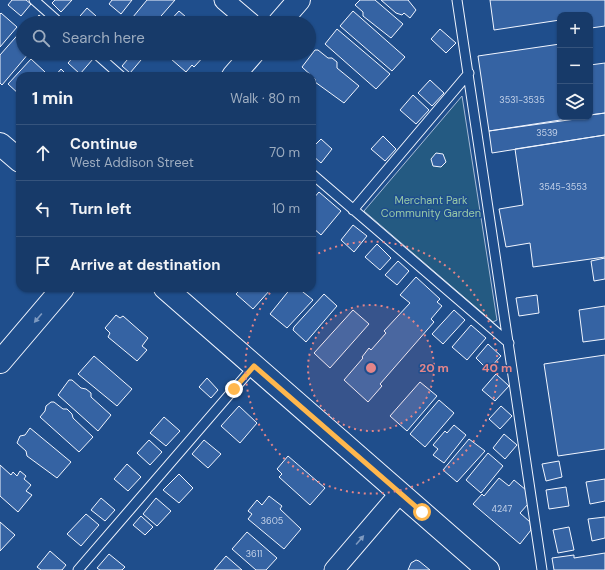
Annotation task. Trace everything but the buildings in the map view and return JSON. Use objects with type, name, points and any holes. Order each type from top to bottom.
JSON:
[{"type":"street","points":[[224,0],[243,16]]},
{"type":"street","points":[[285,16],[299,0]]},
{"type":"street","points":[[236,72],[247,60]]},
{"type":"street","points":[[0,144],[16,158]]},
{"type":"street","points":[[0,362],[60,292]]},
{"type":"street","points":[[170,292],[488,570]]},
{"type":"street","points":[[334,570],[400,493]]},
{"type":"lane","points":[[34,0],[52,16]]},
{"type":"lane","points":[[457,0],[542,570]]},
{"type":"lane","points":[[103,60],[116,72]]},
{"type":"lane","points":[[353,210],[469,74]]},
{"type":"lane","points":[[316,178],[509,343]]},
{"type":"lane","points":[[78,570],[254,366]]},
{"type":"green space","name":"Merchant Park Community Garden","points":[[462,96],[497,320],[493,322],[364,211]]},
{"type":"route","points":[[234,389],[254,366],[422,512]]}]
